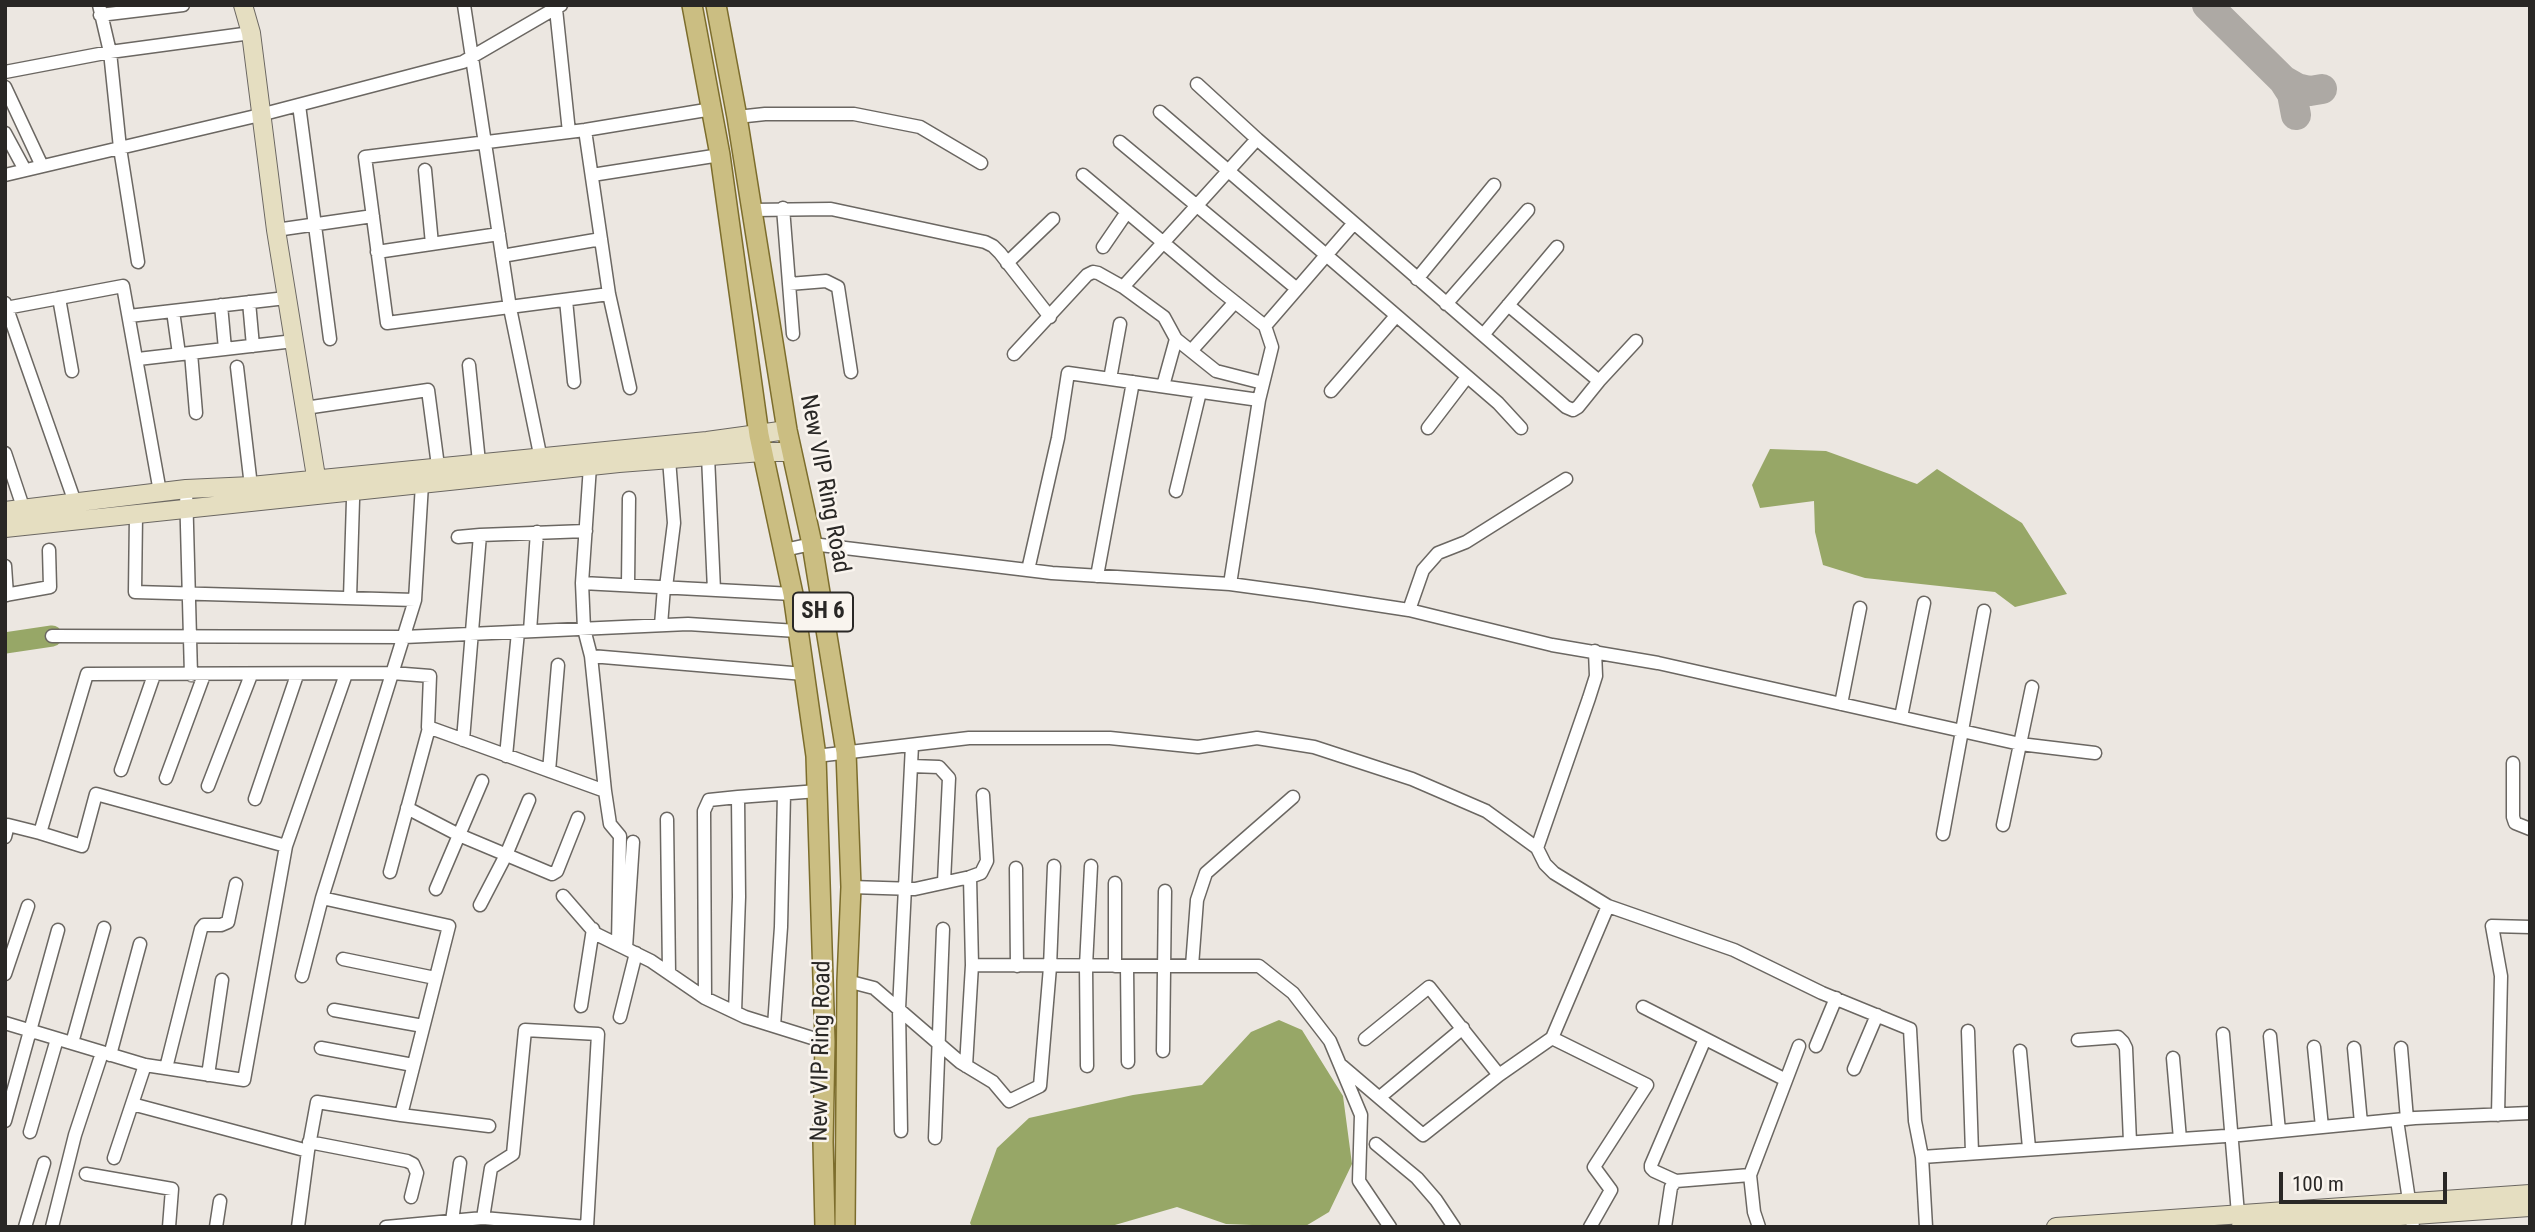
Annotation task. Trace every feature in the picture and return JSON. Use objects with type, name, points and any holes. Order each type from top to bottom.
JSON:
[{"type":"main road","name":"New VIP Ring Road","points":[[692,5],[720,155],[760,443],[793,594],[816,756],[825,1042],[825,1227]]},
{"type":"main road","name":"New VIP Ring Road","points":[[716,5],[788,430],[812,544],[846,752],[851,887],[846,981],[845,1226]]},
{"type":"street","points":[[138,262],[120,148],[110,52],[99,10],[183,5]]},
{"type":"street","points":[[243,5],[251,33],[286,298],[318,487]]},
{"type":"street","points":[[464,5],[510,308],[542,463]]},
{"type":"street","points":[[5,175],[260,115],[463,62],[558,7],[569,132]]},
{"type":"street","points":[[5,72],[110,52],[251,33]]},
{"type":"street","points":[[1197,84],[1566,407],[1573,410],[1578,407],[1636,341]]},
{"type":"street","points":[[5,87],[42,166]]},
{"type":"street","points":[[299,105],[330,339]]},
{"type":"street","points":[[609,294],[387,323],[365,157],[585,130],[712,109]]},
{"type":"street","points":[[1160,112],[1498,403],[1521,428]]},
{"type":"street","points":[[737,117],[765,114],[854,114],[920,127],[981,163]]},
{"type":"street","points":[[585,130],[609,294],[630,388]]},
{"type":"street","points":[[5,133],[25,170]]},
{"type":"street","points":[[1123,287],[1257,139]]},
{"type":"street","points":[[1120,142],[1297,289]]},
{"type":"street","points":[[592,176],[720,155]]},
{"type":"street","points":[[425,170],[432,244]]},
{"type":"street","points":[[1083,175],[1265,326],[1272,347],[1259,400],[1230,584]]},
{"type":"street","points":[[1417,279],[1494,186]]},
{"type":"street","points":[[783,208],[793,334]]},
{"type":"street","points":[[751,209],[845,211],[985,242],[993,246],[1050,317]]},
{"type":"street","points":[[1446,304],[1528,210]]},
{"type":"street","points":[[1103,247],[1127,212]]},
{"type":"street","points":[[276,230],[373,216]]},
{"type":"street","points":[[1007,263],[1053,219]]},
{"type":"street","points":[[1265,326],[1354,223]]},
{"type":"street","points":[[377,252],[499,234]]},
{"type":"street","points":[[502,256],[601,239]]},
{"type":"street","points":[[1483,335],[1557,247]]},
{"type":"street","points":[[1014,354],[1087,275],[1093,272],[1123,287],[1164,317],[1176,339],[1216,371],[1263,383]]},
{"type":"street","points":[[789,284],[826,281],[838,287],[851,372]]},
{"type":"street","points":[[77,512],[6,306],[123,286],[160,492]]},
{"type":"street","points":[[59,298],[72,371]]},
{"type":"street","points":[[129,316],[286,298]]},
{"type":"street","points":[[566,300],[574,382]]},
{"type":"street","points":[[249,302],[253,346]]},
{"type":"street","points":[[1191,351],[1235,302]]},
{"type":"street","points":[[221,305],[225,349]]},
{"type":"street","points":[[1508,305],[1599,381]]},
{"type":"street","points":[[173,311],[197,412]]},
{"type":"street","points":[[1331,391],[1396,316]]},
{"type":"street","points":[[1110,379],[1120,324]]},
{"type":"street","points":[[1163,386],[1176,339]]},
{"type":"street","points":[[138,359],[293,341]]},
{"type":"street","points":[[469,365],[479,462]]},
{"type":"street","points":[[237,368],[251,486]]},
{"type":"street","points":[[1028,570],[1058,438],[1068,373],[1259,400]]},
{"type":"street","points":[[1428,428],[1467,377]]},
{"type":"street","points":[[1097,576],[1133,382]]},
{"type":"street","points":[[305,408],[428,390],[438,466]]},
{"type":"street","points":[[1176,491],[1200,392]]},
{"type":"street","points":[[5,511],[136,515],[187,510],[438,466],[479,462],[590,466],[708,456],[760,443],[788,430]]},
{"type":"street","points":[[5,528],[160,492],[186,489],[422,484],[542,463],[760,443],[792,452]]},
{"type":"street","points":[[5,453],[24,510]]},
{"type":"street","points":[[708,456],[714,590]]},
{"type":"street","points":[[661,625],[674,523],[669,459]]},
{"type":"street","points":[[590,466],[582,583],[584,629],[591,656],[610,824],[620,836],[626,949]]},
{"type":"street","points":[[1409,610],[1423,570],[1438,552],[1466,542],[1566,479]]},
{"type":"street","points":[[302,976],[321,898],[415,600],[422,484]]},
{"type":"street","points":[[186,489],[191,675]]},
{"type":"street","points":[[628,585],[629,498]]},
{"type":"street","points":[[350,598],[353,500]]},
{"type":"street","points":[[136,515],[135,592],[415,600]]},
{"type":"street","points":[[458,537],[586,531]]},
{"type":"street","points":[[506,756],[537,532]]},
{"type":"street","points":[[463,740],[480,535]]},
{"type":"street","points":[[784,550],[812,544],[1028,570],[1230,584],[1409,610],[1552,645],[1595,651],[2020,744],[2095,753]]},
{"type":"street","points":[[5,566],[6,595],[50,587],[50,550]]},
{"type":"street","points":[[582,583],[793,594]]},
{"type":"street","points":[[1901,717],[1924,603]]},
{"type":"street","points":[[1841,704],[1860,608]]},
{"type":"street","points":[[1943,834],[1984,611]]},
{"type":"street","points":[[52,636],[404,637],[688,624],[797,631]]},
{"type":"street","points":[[1537,848],[1589,698],[1595,676],[1595,651]]},
{"type":"street","points":[[591,656],[804,674]]},
{"type":"street","points":[[549,771],[558,665]]},
{"type":"street","points":[[40,833],[87,674],[392,673],[430,676],[429,727],[390,872]]},
{"type":"street","points":[[121,770],[154,674]]},
{"type":"street","points":[[5,1023],[145,1065],[244,1080],[286,846],[346,674]]},
{"type":"street","points":[[166,778],[204,675]]},
{"type":"street","points":[[208,786],[251,675]]},
{"type":"street","points":[[255,799],[297,675]]},
{"type":"street","points":[[2003,825],[2032,687]]},
{"type":"street","points":[[429,727],[605,791]]},
{"type":"street","points":[[816,756],[969,738],[1110,738],[1198,747],[1257,738],[1314,747],[1412,779],[1486,811],[1537,848],[1545,864],[1554,873],[1608,906],[1734,950],[1836,998],[1910,1028],[1915,1121],[1922,1157],[1926,1227]]},
{"type":"street","points":[[901,1131],[899,1009],[912,745]]},
{"type":"street","points":[[2513,763],[2512,817],[2515,824],[2530,829]]},
{"type":"street","points":[[911,766],[939,767],[949,778],[944,883]]},
{"type":"street","points":[[436,889],[482,781]]},
{"type":"street","points":[[705,998],[704,811],[709,800],[818,791]]},
{"type":"street","points":[[5,837],[8,825],[82,846],[96,794],[286,846]]},
{"type":"street","points":[[774,1026],[781,927],[784,794]]},
{"type":"street","points":[[851,887],[915,889],[981,873],[987,861],[983,795]]},
{"type":"street","points":[[735,1012],[739,897],[738,797]]},
{"type":"street","points":[[1192,966],[1197,900],[1206,873],[1293,797]]},
{"type":"street","points":[[480,905],[506,855],[529,800]]},
{"type":"street","points":[[407,808],[459,835],[552,874],[557,871],[578,818]]},
{"type":"street","points":[[667,819],[668,973]]},
{"type":"street","points":[[620,1017],[634,842]]},
{"type":"street","points":[[846,981],[874,988],[966,1066],[993,1082],[1009,1101],[1040,1086],[1050,967],[1054,866]]},
{"type":"street","points":[[1087,1066],[1086,967],[1091,866]]},
{"type":"street","points":[[1016,868],[1017,965]]},
{"type":"street","points":[[966,1066],[972,965],[970,877]]},
{"type":"street","points":[[1115,883],[1129,1062]]},
{"type":"street","points":[[166,1068],[201,929],[204,925],[221,925],[228,922],[236,884]]},
{"type":"street","points":[[1163,1051],[1165,891]]},
{"type":"street","points":[[563,896],[596,934],[668,973],[705,998],[735,1012],[825,1042]]},
{"type":"street","points":[[321,898],[449,926],[401,1115]]},
{"type":"street","points":[[5,974],[28,906]]},
{"type":"street","points":[[1339,1063],[1423,1135],[1499,1074],[1552,1038],[1608,906]]},
{"type":"street","points":[[2498,1115],[2501,976],[2492,926],[2530,927]]},
{"type":"street","points":[[72,1044],[104,928]]},
{"type":"street","points":[[582,1006],[593,929]]},
{"type":"street","points":[[935,1138],[943,929]]},
{"type":"street","points":[[5,1121],[58,930]]},
{"type":"street","points":[[52,1227],[75,1135],[106,1054],[140,944]]},
{"type":"street","points":[[343,959],[435,978]]},
{"type":"street","points":[[972,965],[1259,966],[1293,993],[1329,1041],[1361,1115],[1359,1181],[1390,1227]]},
{"type":"street","points":[[208,1075],[222,981]]},
{"type":"street","points":[[1366,1038],[1429,987],[1499,1074]]},
{"type":"street","points":[[1816,1046],[1836,998]]},
{"type":"street","points":[[1643,1007],[1786,1080]]},
{"type":"street","points":[[334,1010],[423,1026]]},
{"type":"street","points":[[1854,1069],[1877,1015]]},
{"type":"street","points":[[1380,1097],[1462,1028]]},
{"type":"street","points":[[386,1227],[483,1218],[587,1227],[598,1034],[525,1030],[513,1154],[491,1168],[483,1218]]},
{"type":"street","points":[[1968,1031],[1972,1153]]},
{"type":"street","points":[[2223,1034],[2234,1221]]},
{"type":"street","points":[[2270,1035],[2279,1131]]},
{"type":"street","points":[[2078,1040],[2118,1037],[2123,1042],[2126,1048],[2130,1142]]},
{"type":"street","points":[[1552,1038],[1647,1085],[1594,1167],[1611,1190],[1590,1227]]},
{"type":"street","points":[[30,1132],[57,1039]]},
{"type":"street","points":[[1705,1039],[1651,1168],[1676,1181],[1750,1175]]},
{"type":"street","points":[[1759,1227],[1754,1212],[1750,1175],[1799,1046]]},
{"type":"street","points":[[2314,1047],[2322,1127]]},
{"type":"street","points":[[321,1048],[413,1065]]},
{"type":"street","points":[[2354,1048],[2361,1124]]},
{"type":"street","points":[[2401,1048],[2402,1120],[2411,1215]]},
{"type":"street","points":[[2020,1051],[2029,1148]]},
{"type":"street","points":[[2173,1058],[2180,1139]]},
{"type":"street","points":[[114,1158],[145,1065]]},
{"type":"street","points":[[298,1227],[308,1146],[317,1102],[489,1126]]},
{"type":"street","points":[[132,1104],[308,1146],[407,1161],[413,1164],[417,1173],[411,1197]]},
{"type":"street","points":[[1922,1157],[2231,1136],[2402,1120],[2530,1113]]},
{"type":"street","points":[[1376,1144],[1417,1178],[1437,1199],[1454,1227]]},
{"type":"street","points":[[25,1227],[44,1163]]},
{"type":"street","points":[[452,1221],[460,1163]]},
{"type":"street","points":[[86,1174],[172,1189],[169,1227]]},
{"type":"street","points":[[1665,1227],[1671,1187],[1676,1181]]},
{"type":"street","points":[[2411,1215],[2530,1194]]},
{"type":"street","points":[[216,1227],[220,1201]]},
{"type":"street","points":[[2056,1227],[2411,1215],[2530,1207]]},
{"type":"shaded area","points":[[1770,449],[1826,451],[1917,484],[1937,469],[2022,523],[2067,594],[2015,607],[1995,592],[1865,578],[1823,565],[1815,532],[1814,501],[1760,508],[1752,485]]},
{"type":"shaded area","points":[[1279,1020],[1302,1030],[1343,1096],[1352,1164],[1329,1212],[1304,1227],[1226,1224],[1177,1207],[1108,1227],[972,1227],[970,1223],[997,1148],[1029,1118],[1133,1095],[1202,1085],[1251,1032]]},
{"type":"waterway","points":[[5,643],[52,636]]},
{"type":"taxiway","points":[[2207,5],[2283,80],[2297,88],[2310,91],[2322,89]]},
{"type":"taxiway","points":[[2283,80],[2292,94],[2296,115]]}]
